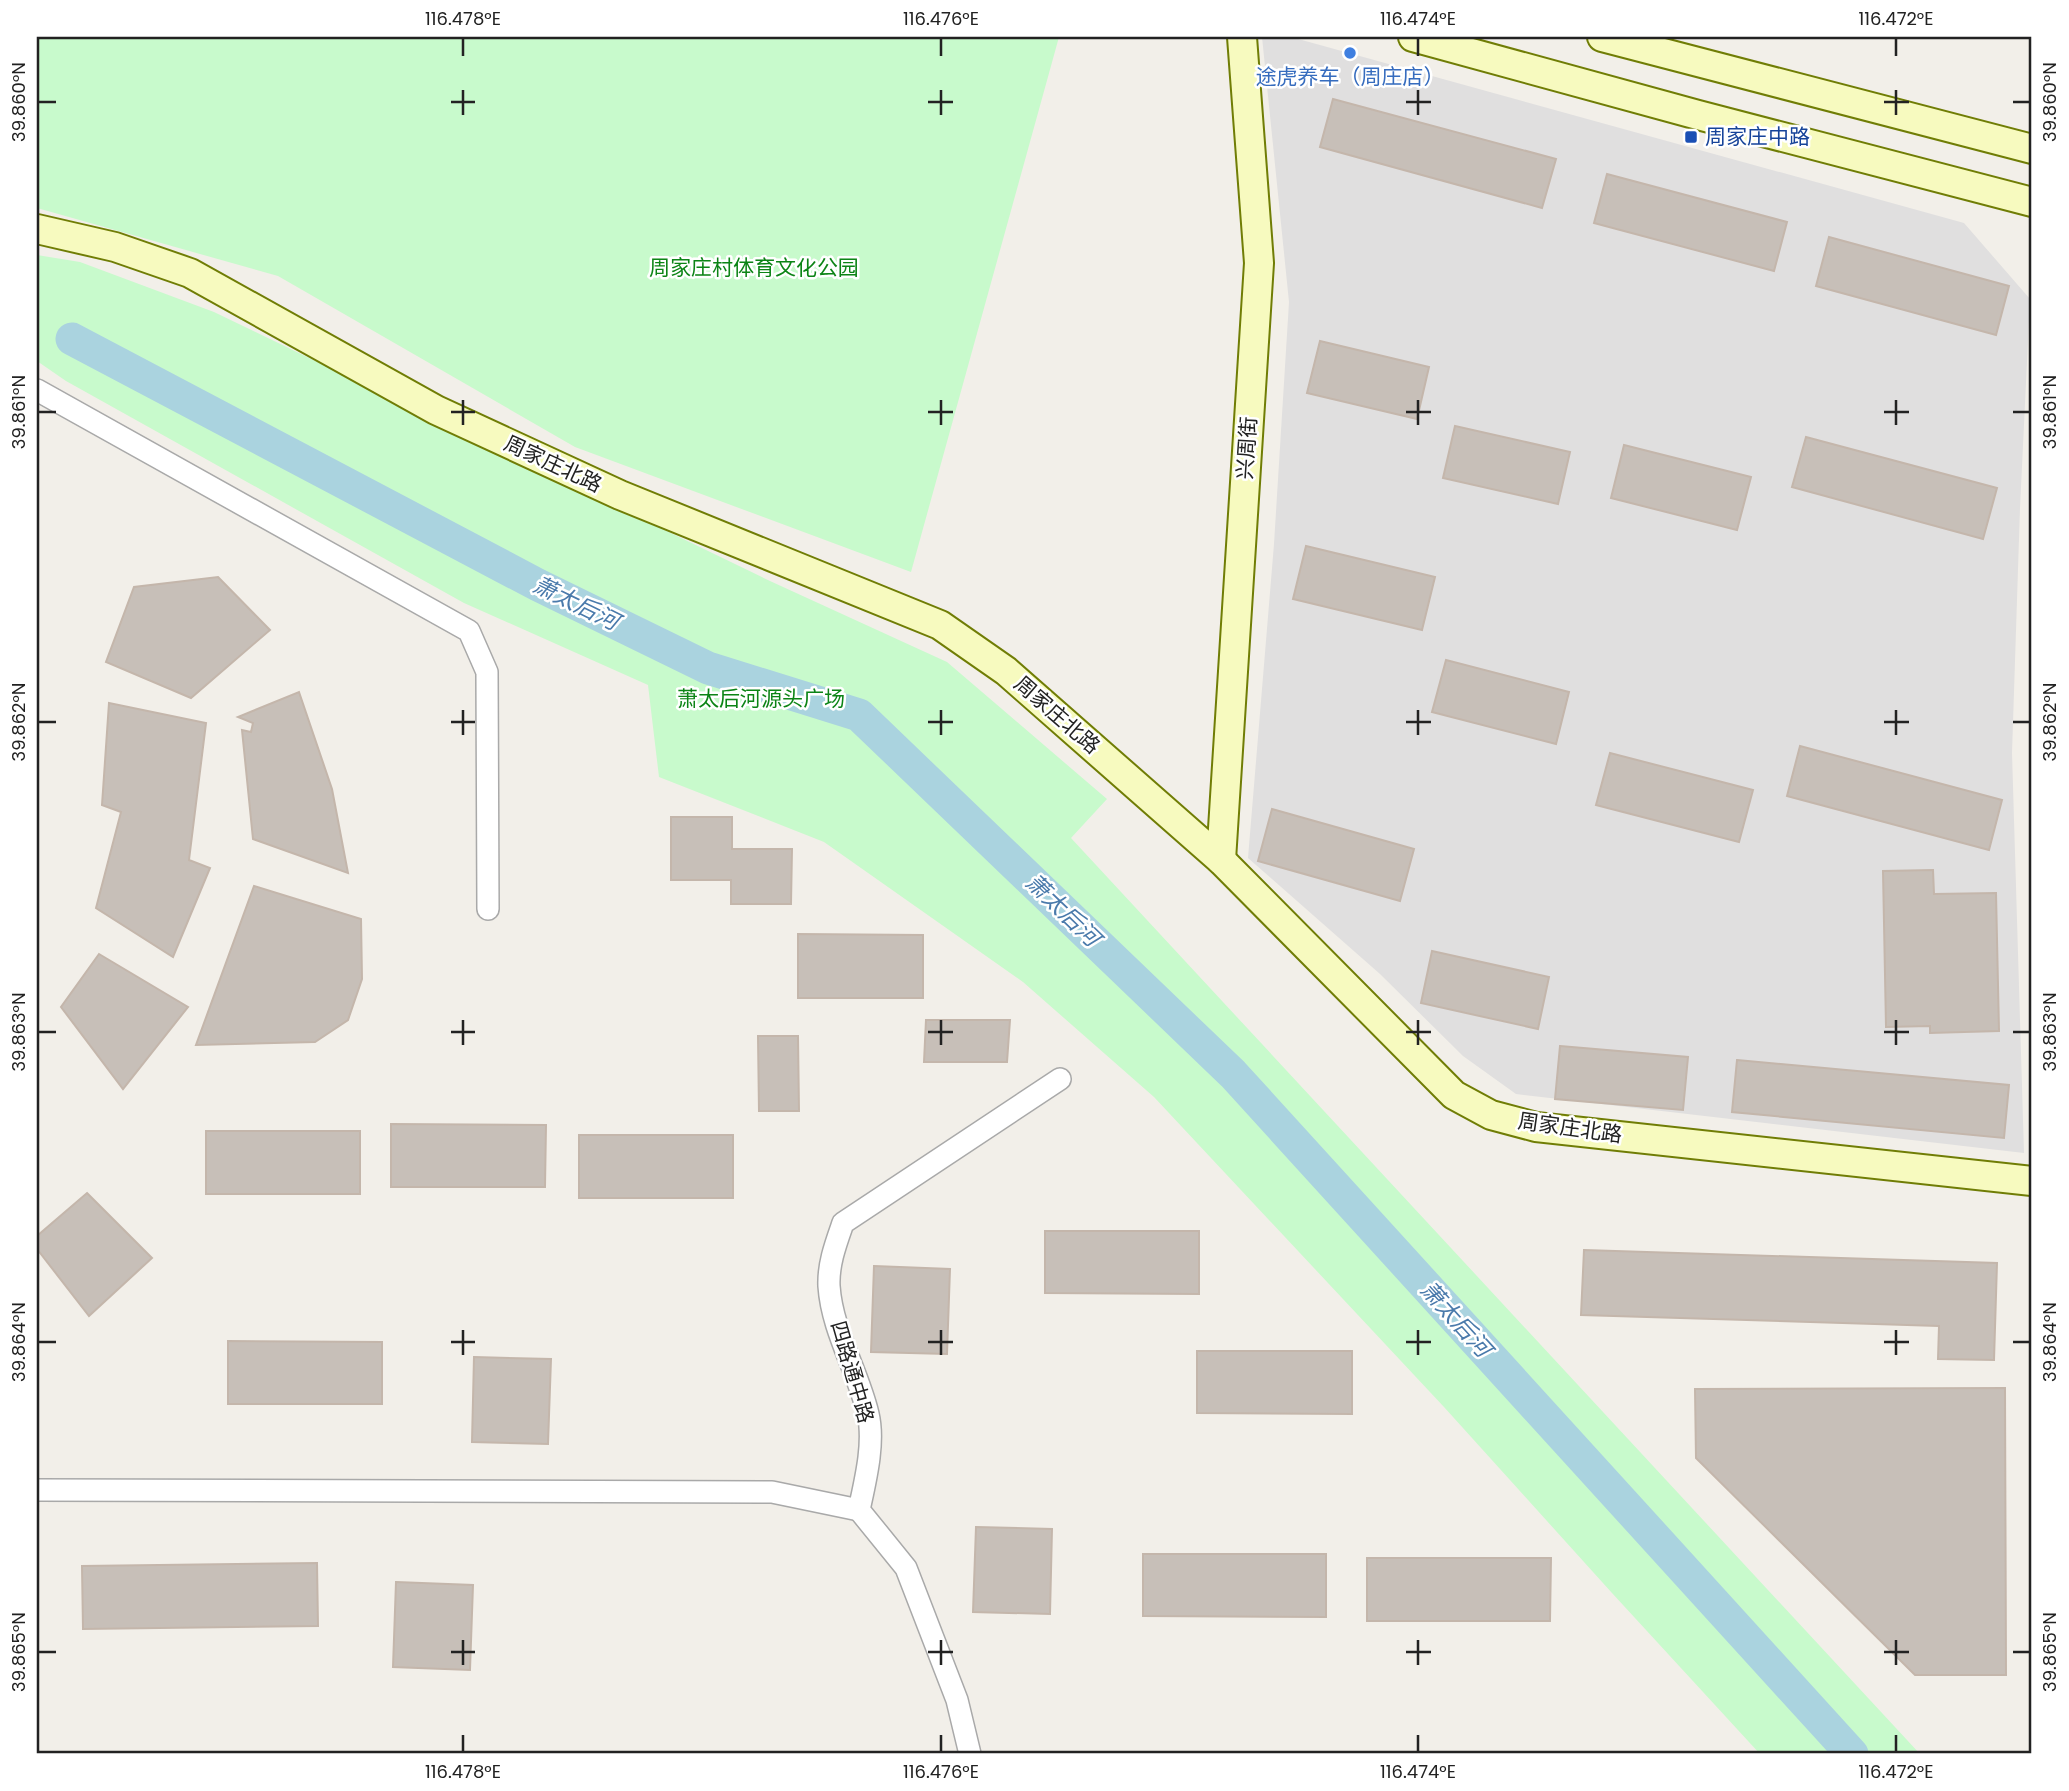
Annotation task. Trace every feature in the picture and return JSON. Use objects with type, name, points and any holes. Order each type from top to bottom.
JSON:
[{"type":"street","name":"兴周街","points":[[1221,860],[1259,262],[1242,37]]},
{"type":"street","points":[[1413,37],[2032,202]]},
{"type":"street","points":[[1602,37],[2032,149]]},
{"type":"street","name":"周家庄北路","points":[[37,229],[115,247],[190,272],[449,416],[620,495],[940,625],[1006,671],[1221,860],[1454,1095],[1491,1115],[1536,1127],[2032,1181]]},
{"type":"street","points":[[37,390],[469,631],[487,672],[488,909]]},
{"type":"street","name":"四路通中路","points":[[859,1510],[869,1459],[869,1417],[851,1361],[838,1333],[829,1285],[832,1256],[843,1223],[1060,1079]]},
{"type":"street","points":[[37,1490],[772,1492],[859,1510],[906,1567],[957,1700],[970,1754]]},
{"type":"shaded area","points":[[1262,37],[1291,37],[1964,223],[2030,299],[2012,753],[2024,1153],[1516,1094],[1463,1056],[1380,974],[1248,858],[1274,544],[1289,302]]},
{"type":"green space","name":"周家庄村体育文化公园","points":[[37,37],[1059,37],[911,572],[575,447],[278,276],[37,208]]},
{"type":"green space","name":"萧太后河源头广场","points":[[37,255],[80,262],[214,312],[770,581],[947,662],[1107,799],[1071,838],[1920,1754],[1760,1754],[1444,1407],[1154,1097],[1023,982],[824,842],[659,777],[648,685],[464,603],[66,381],[37,361]]},
{"type":"building","points":[[1333,99],[1556,159],[1542,208],[1320,147]]},
{"type":"building","points":[[1607,174],[1787,222],[1774,271],[1594,223]]},
{"type":"building","points":[[1829,237],[2009,286],[1996,335],[1816,286]]},
{"type":"building","points":[[1320,341],[1429,367],[1417,419],[1307,393]]},
{"type":"building","points":[[1455,426],[1570,452],[1558,504],[1443,478]]},
{"type":"building","points":[[1806,437],[1997,488],[1983,539],[1792,487]]},
{"type":"building","points":[[1624,445],[1751,477],[1737,530],[1611,498]]},
{"type":"building","points":[[1306,546],[1435,577],[1422,630],[1293,599]]},
{"type":"building","points":[[218,577],[270,630],[191,698],[106,662],[134,587]]},
{"type":"building","points":[[1446,660],[1569,692],[1556,744],[1432,712]]},
{"type":"building","points":[[299,692],[332,789],[348,873],[253,839],[242,730],[251,732],[253,723],[238,717]]},
{"type":"building","points":[[109,703],[206,723],[189,860],[210,868],[173,957],[96,908],[121,812],[102,805]]},
{"type":"building","points":[[1800,746],[2002,800],[1989,850],[1787,796]]},
{"type":"building","points":[[1610,753],[1753,790],[1739,842],[1596,805]]},
{"type":"building","points":[[1272,809],[1414,849],[1400,901],[1258,861]]},
{"type":"building","points":[[671,817],[732,817],[732,849],[792,849],[791,904],[731,904],[731,880],[671,880]]},
{"type":"building","points":[[1933,870],[1934,894],[1996,893],[1999,1031],[1930,1033],[1930,1026],[1886,1027],[1883,871]]},
{"type":"building","points":[[254,886],[361,919],[362,979],[348,1020],[315,1042],[196,1045]]},
{"type":"building","points":[[798,934],[923,935],[923,998],[798,998]]},
{"type":"building","points":[[1432,951],[1549,977],[1538,1029],[1421,1003]]},
{"type":"building","points":[[99,954],[188,1007],[123,1089],[61,1007]]},
{"type":"building","points":[[926,1020],[1010,1020],[1007,1062],[924,1062]]},
{"type":"building","points":[[758,1036],[798,1036],[799,1111],[759,1111]]},
{"type":"building","points":[[1560,1046],[1688,1057],[1683,1110],[1555,1099]]},
{"type":"building","points":[[1737,1060],[2009,1085],[2004,1138],[1732,1112]]},
{"type":"building","points":[[391,1124],[546,1125],[545,1187],[391,1187]]},
{"type":"building","points":[[206,1131],[360,1131],[360,1194],[206,1194]]},
{"type":"building","points":[[579,1135],[733,1135],[733,1198],[579,1198]]},
{"type":"building","points":[[87,1193],[152,1258],[89,1316],[37,1249],[37,1236]]},
{"type":"building","points":[[1045,1231],[1199,1231],[1199,1294],[1045,1293]]},
{"type":"building","points":[[1584,1250],[1997,1263],[1994,1360],[1938,1359],[1939,1326],[1581,1315]]},
{"type":"building","points":[[874,1266],[950,1269],[947,1354],[871,1352]]},
{"type":"building","points":[[228,1341],[382,1342],[382,1404],[228,1404]]},
{"type":"building","points":[[1197,1351],[1352,1351],[1352,1414],[1197,1413]]},
{"type":"building","points":[[474,1357],[551,1359],[548,1444],[472,1442]]},
{"type":"building","points":[[2005,1388],[2006,1675],[1915,1675],[1696,1458],[1695,1389]]},
{"type":"building","points":[[976,1527],[1052,1529],[1050,1614],[973,1612]]},
{"type":"building","points":[[1143,1554],[1326,1554],[1326,1617],[1143,1616]]},
{"type":"building","points":[[1367,1558],[1551,1558],[1550,1621],[1367,1621]]},
{"type":"building","points":[[317,1563],[318,1626],[83,1629],[82,1566]]},
{"type":"building","points":[[396,1582],[473,1585],[470,1670],[393,1667]]},
{"type":"waterway","name":"萧太后河","points":[[72,339],[538,585],[708,668],[859,715],[1233,1074],[1852,1754]]},
{"type":"place","name":"途虎养车（周庄店）","points":[[1350,53]]},
{"type":"place","name":"周家庄中路","points":[[1691,137]]}]
